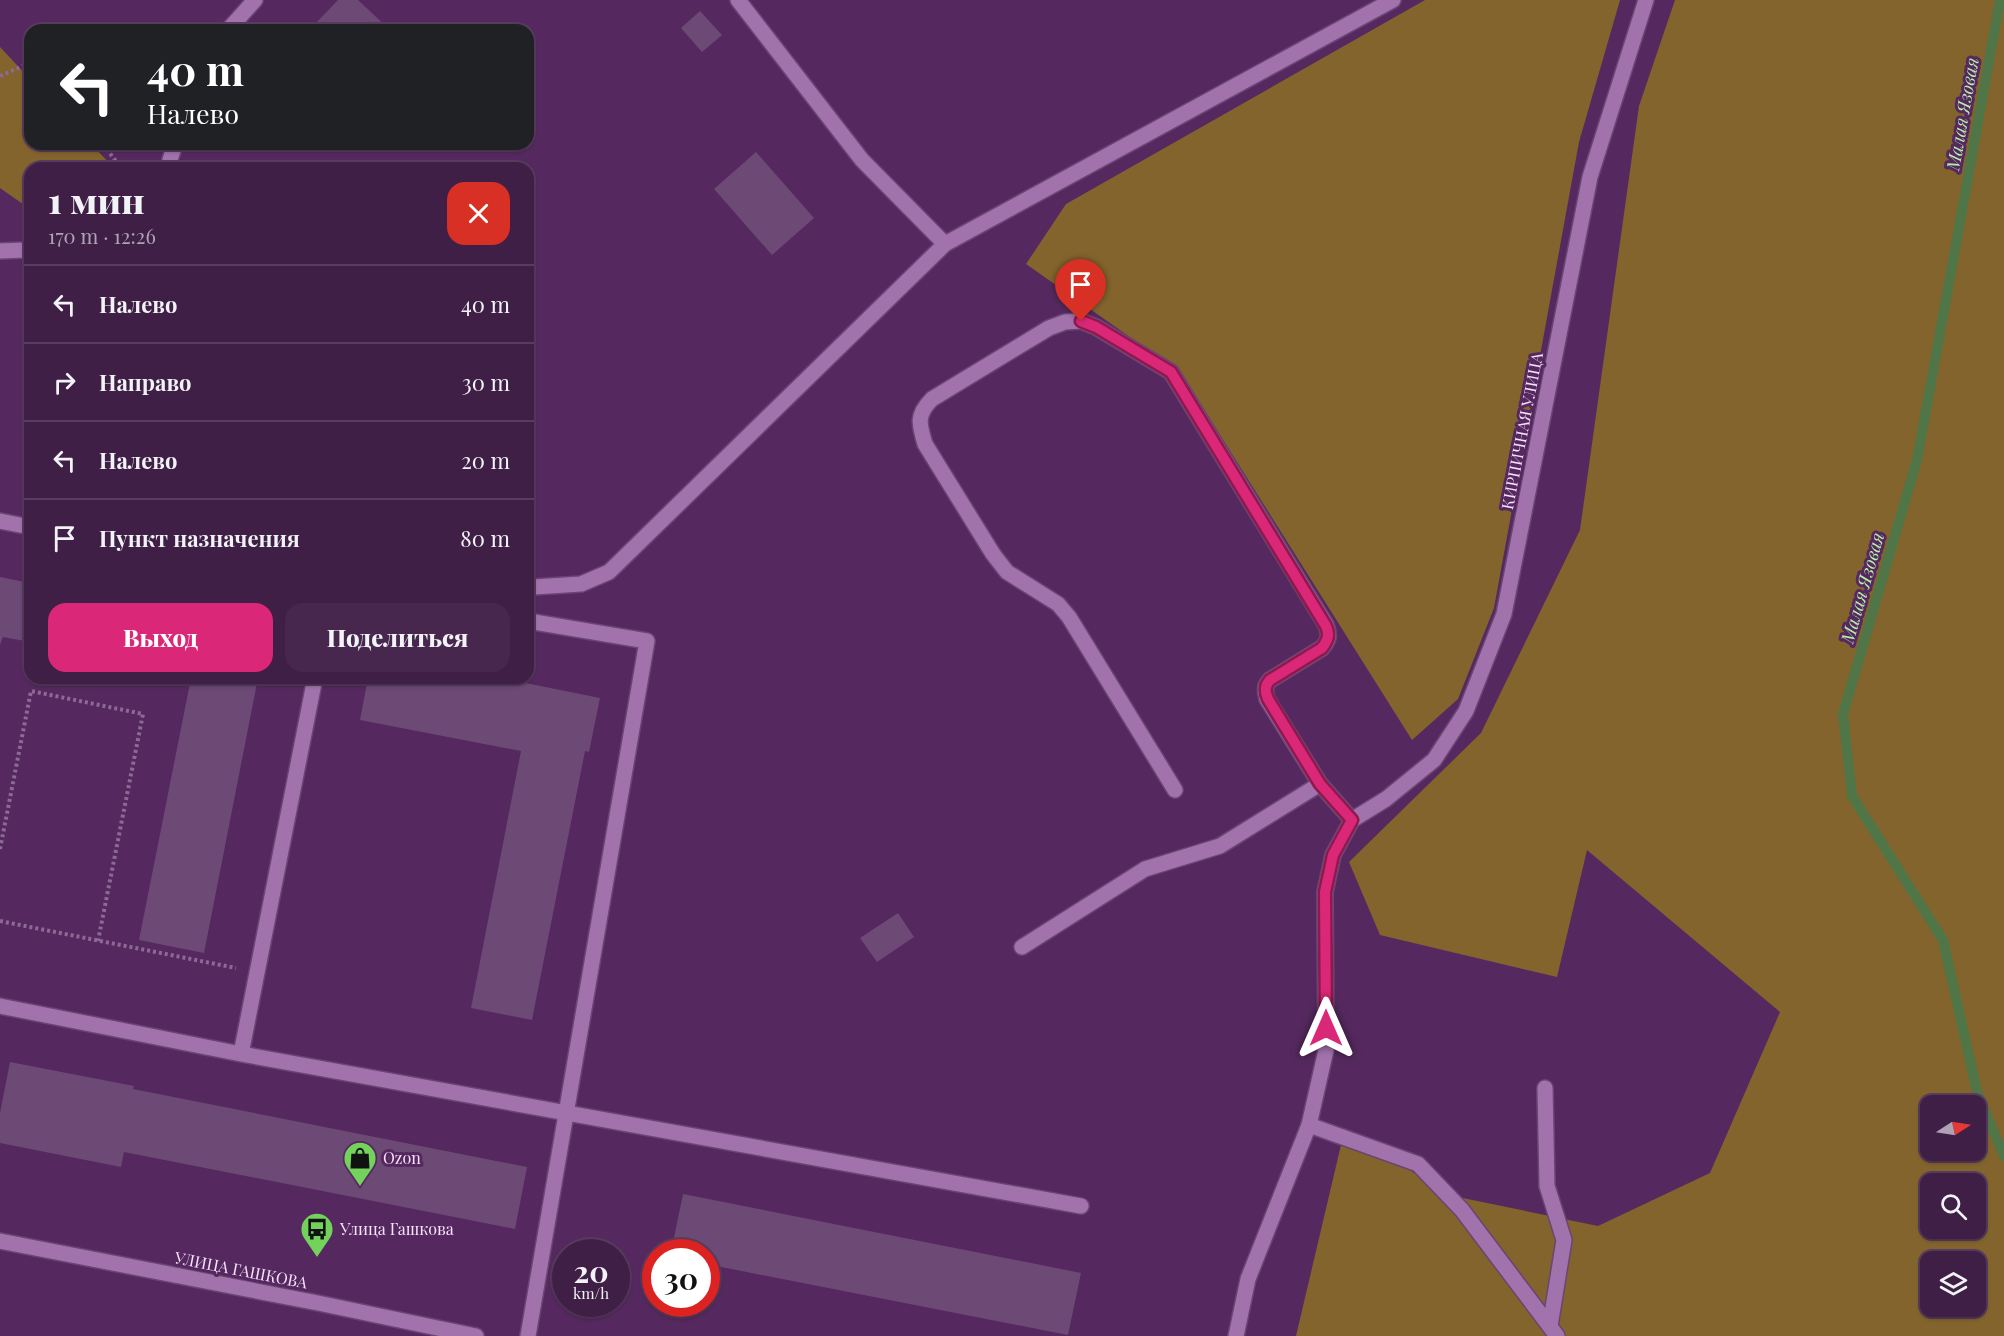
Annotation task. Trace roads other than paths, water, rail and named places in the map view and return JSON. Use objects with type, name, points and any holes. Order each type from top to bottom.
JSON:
[{"type":"street","points":[[233,24],[255,0]]},
{"type":"street","points":[[738,0],[862,160],[945,244]]},
{"type":"street","points":[[534,588],[581,584],[609,572],[945,244],[1393,0]]},
{"type":"street","name":"КИРПИЧНАЯ УЛИЦА","points":[[1352,820],[1386,799],[1434,760],[1466,711],[1504,614],[1590,177],[1646,0]]},
{"type":"street","points":[[0,251],[24,250]]},
{"type":"street","points":[[1175,790],[1069,617],[1058,604],[1007,572],[993,554],[925,444],[919,425],[922,409],[932,399],[1049,328],[1065,322],[1081,321],[1096,327],[1171,372],[1329,633],[1328,641],[1322,648],[1270,680],[1266,684],[1265,691],[1320,784],[1352,820],[1333,855],[1325,892],[1326,1050],[1309,1125],[1248,1279],[1236,1336]]},
{"type":"street","points":[[0,521],[24,526]]},
{"type":"street","points":[[528,1336],[647,641],[534,622]]},
{"type":"street","points":[[241,1053],[314,684]]},
{"type":"street","points":[[1022,947],[1145,869],[1220,846],[1320,784]]},
{"type":"street","points":[[0,1006],[241,1053],[1081,1206]]},
{"type":"street","points":[[1545,1088],[1547,1186],[1564,1240],[1553,1331]]},
{"type":"street","points":[[1309,1125],[1418,1164],[1462,1210],[1553,1331]]},
{"type":"street","name":"УЛИЦА ГАШКОВА","points":[[0,1241],[476,1336]]},
{"type":"waterway","name":"Малая Язовая","points":[[2000,0],[1917,460],[1843,714],[1852,796],[1943,940],[1977,1092],[2004,1156]]},
{"type":"place","name":"Ozon","points":[[360,1187]]},
{"type":"place","name":"Улица Гашкова","points":[[317,1258]]}]
